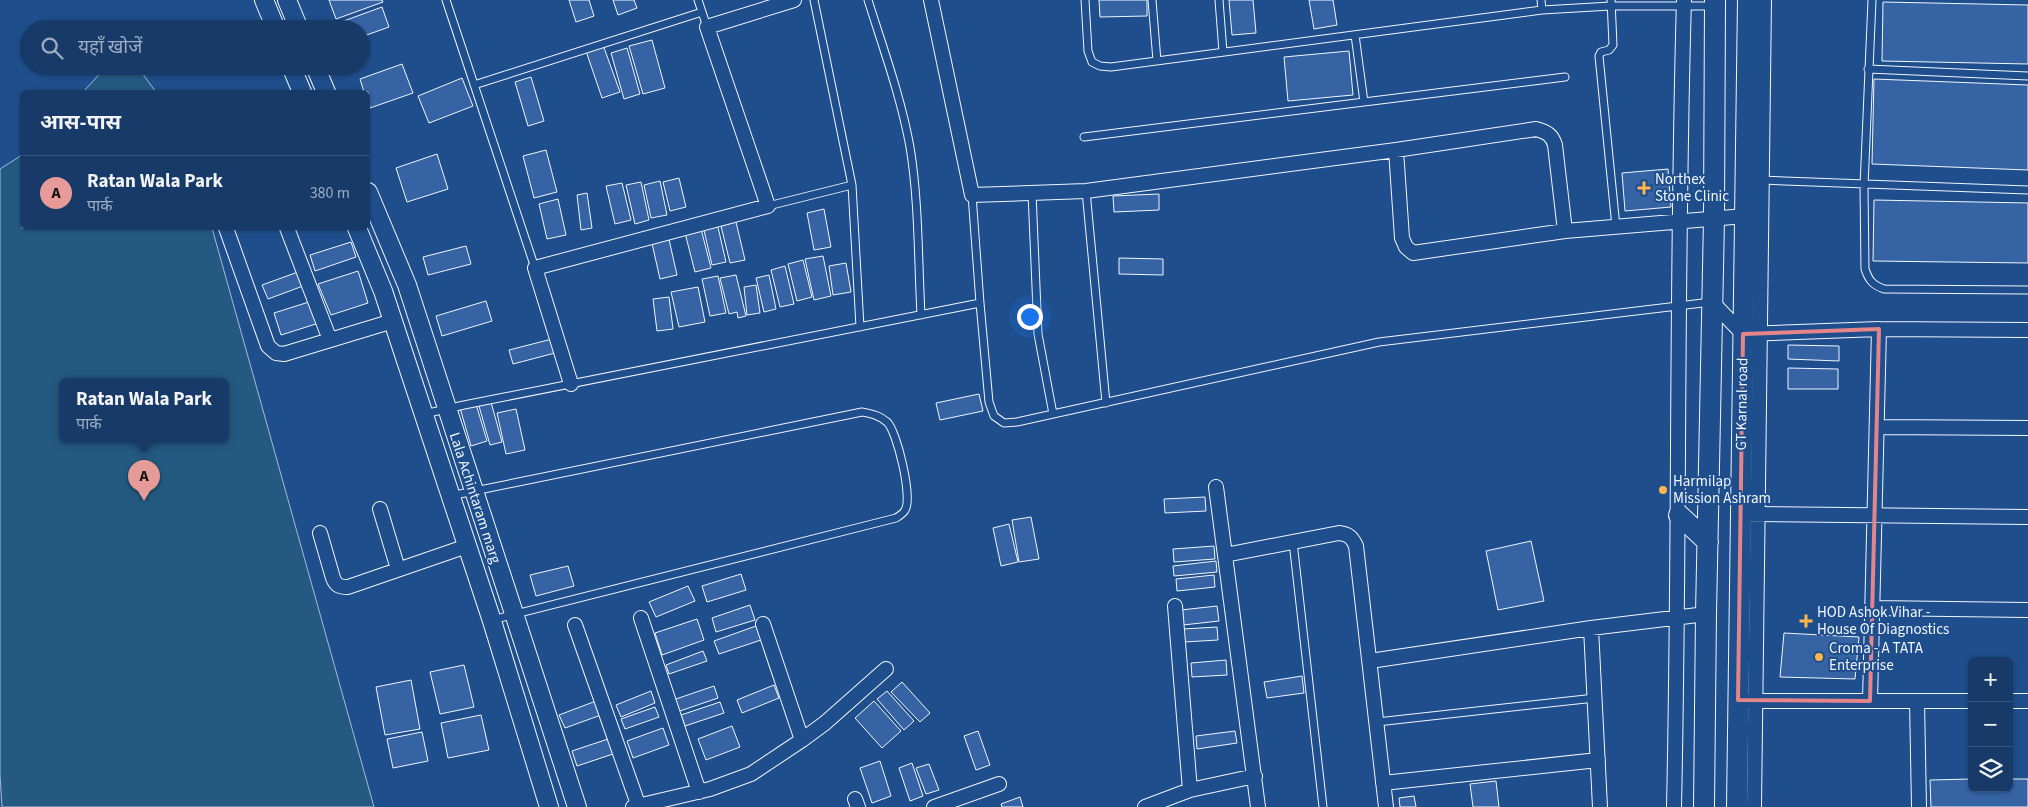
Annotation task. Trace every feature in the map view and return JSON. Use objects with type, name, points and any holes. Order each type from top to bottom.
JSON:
[{"type":"main road","name":"GT Karnal road","points":[[1737,807],[1747,701],[1752,334],[1745,216],[1754,180],[1748,0]]},
{"type":"main road","points":[[1704,807],[1714,219],[1715,3]]},
{"type":"main road","points":[[1679,514],[1708,542]]},
{"type":"street","points":[[264,0],[272,20]]},
{"type":"street","points":[[289,0],[296,20]]},
{"type":"street","points":[[571,384],[535,268],[768,206],[707,27],[794,0]]},
{"type":"street","points":[[931,0],[972,195],[1086,191],[1396,150],[1536,129],[1545,131],[1552,137],[1555,145],[1565,231]]},
{"type":"street","points":[[1752,334],[1754,180],[1764,0]]},
{"type":"street","points":[[1674,807],[1679,514],[1679,222],[1684,3]]},
{"type":"street","points":[[295,75],[301,90]]},
{"type":"street","points":[[319,75],[325,90]]},
{"type":"street","points":[[1396,150],[1402,238],[1406,247],[1413,253],[1565,231],[1745,216]]},
{"type":"street","name":"Lala Achintaram marg","points":[[370,197],[407,285],[577,807]]},
{"type":"street","points":[[227,230],[268,346],[272,351],[284,354],[393,321]]},
{"type":"street","points":[[288,230],[330,340]]},
{"type":"street","name":"Lala Achintaram marg","points":[[358,230],[383,292],[424,414],[492,621],[549,807]]},
{"type":"street","points":[[1712,302],[1752,334],[1879,329],[2028,330]]},
{"type":"street","points":[[1870,701],[1879,329]]},
{"type":"street","points":[[1877,427],[2028,428]]},
{"type":"street","points":[[1216,487],[1258,807]]},
{"type":"street","points":[[380,509],[398,570]]},
{"type":"street","points":[[1749,514],[2028,517]]},
{"type":"street","points":[[320,533],[335,584],[342,587],[348,587],[467,546]]},
{"type":"street","points":[[1225,555],[1339,533],[1346,534],[1352,539],[1356,546],[1386,807]]},
{"type":"street","points":[[1175,606],[1190,790]]},
{"type":"street","points":[[1872,608],[2028,610]]},
{"type":"street","points":[[1370,662],[1591,628],[1706,614]]},
{"type":"street","points":[[641,618],[699,792]]},
{"type":"street","points":[[763,624],[802,740]]},
{"type":"street","points":[[575,625],[637,807],[699,792],[751,774],[825,723],[886,669]]},
{"type":"street","points":[[1591,628],[1600,807]]},
{"type":"street","points":[[1754,807],[1747,701],[1968,701]]},
{"type":"street","points":[[1917,701],[1919,807]]},
{"type":"street","points":[[2013,701],[2028,701]]},
{"type":"street","points":[[1384,783],[1598,760]]},
{"type":"street","points":[[1145,807],[1190,790],[1255,776]]},
{"type":"street","points":[[934,807],[999,784]]},
{"type":"lane","points":[[446,0],[535,268]]},
{"type":"lane","points":[[698,0],[707,27]]},
{"type":"lane","points":[[814,0],[852,185],[860,326]]},
{"type":"lane","points":[[868,0],[899,100],[910,147],[921,315]]},
{"type":"lane","points":[[1085,0],[1088,51],[1092,62],[1100,66],[1111,67],[1542,10],[1611,3],[1715,3]]},
{"type":"lane","points":[[1152,0],[1157,61]]},
{"type":"lane","points":[[1219,0],[1223,52]]},
{"type":"lane","points":[[1542,0],[1542,10]]},
{"type":"lane","points":[[1872,0],[1864,186],[1865,269],[1869,280],[1876,286],[1884,288],[2028,290]]},
{"type":"lane","points":[[1611,3],[1613,45],[1609,50],[1601,52],[1599,56],[1616,227]]},
{"type":"lane","points":[[474,86],[702,12]]},
{"type":"lane","points":[[1355,35],[1364,102]]},
{"type":"lane","points":[[1868,69],[2028,76]]},
{"type":"lane","points":[[1084,137],[1565,77]]},
{"type":"lane","points":[[1754,180],[1864,186],[2028,190]]},
{"type":"lane","points":[[768,206],[852,185]]},
{"type":"lane","points":[[1086,191],[1106,403]]},
{"type":"lane","points":[[1032,193],[1038,334],[1053,414]]},
{"type":"lane","points":[[972,195],[989,402],[994,416],[1004,423],[1106,403],[1379,342],[1712,302]]},
{"type":"lane","points":[[424,414],[980,303]]},
{"type":"lane","points":[[450,496],[862,412],[877,414],[888,422],[895,434],[908,496],[906,510],[896,518],[492,621]]},
{"type":"lane","points":[[1293,542],[1323,807]]},
{"type":"lane","points":[[1377,722],[1595,698]]},
{"type":"highlighted area","points":[[1879,329],[1870,701],[1738,700],[1743,334]]},
{"type":"shaded area","points":[[99,75],[144,75],[155,90],[85,90]]},
{"type":"shaded area","points":[[20,156],[20,230],[213,230],[374,807],[2,807],[0,775],[0,169]]},
{"type":"building","points":[[329,0],[382,0],[383,2],[336,19]]},
{"type":"building","points":[[569,0],[589,0],[594,16],[576,22]]},
{"type":"building","points":[[613,0],[634,0],[637,8],[618,15]]},
{"type":"building","points":[[1099,0],[1147,0],[1147,16],[1100,17]]},
{"type":"building","points":[[1229,0],[1253,0],[1256,33],[1232,35]]},
{"type":"building","points":[[1309,0],[1333,0],[1337,25],[1314,29]]},
{"type":"building","points":[[1883,2],[2028,5],[2028,64],[1882,61]]},
{"type":"building","points":[[382,7],[389,27],[370,34],[370,20],[346,20]]},
{"type":"building","points":[[652,40],[665,88],[643,94],[629,46]]},
{"type":"building","points":[[603,45],[620,92],[602,98],[586,51]]},
{"type":"building","points":[[627,48],[640,94],[624,99],[611,53]]},
{"type":"building","points":[[1349,51],[1353,95],[1288,101],[1284,57]]},
{"type":"building","points":[[402,64],[413,93],[370,108],[370,90],[363,90],[360,79]]},
{"type":"building","points":[[531,77],[544,121],[528,126],[515,82]]},
{"type":"building","points":[[462,78],[473,106],[429,123],[418,96]]},
{"type":"building","points":[[1874,79],[2028,85],[2028,170],[1872,164]]},
{"type":"building","points":[[546,150],[557,192],[534,198],[523,156]]},
{"type":"building","points":[[437,154],[448,189],[407,202],[396,168]]},
{"type":"building","points":[[1668,169],[1671,207],[1625,211],[1622,173]]},
{"type":"building","points":[[679,178],[686,207],[670,211],[663,182]]},
{"type":"building","points":[[660,181],[667,215],[651,218],[644,185]]},
{"type":"building","points":[[641,182],[649,220],[635,224],[626,185]]},
{"type":"building","points":[[622,183],[631,220],[615,224],[606,186]]},
{"type":"building","points":[[587,193],[592,228],[581,230],[577,195]]},
{"type":"building","points":[[1159,194],[1159,210],[1114,212],[1113,196]]},
{"type":"building","points":[[558,199],[566,235],[547,239],[539,204]]},
{"type":"building","points":[[1874,200],[2028,203],[2028,263],[1873,261]]},
{"type":"building","points":[[824,209],[831,247],[814,250],[807,213]]},
{"type":"building","points":[[736,222],[745,260],[730,263],[721,226]]},
{"type":"building","points":[[717,223],[726,262],[712,265],[703,226]]},
{"type":"building","points":[[700,225],[711,268],[695,272],[684,229]]},
{"type":"building","points":[[668,235],[677,275],[660,279],[651,239]]},
{"type":"building","points":[[351,242],[356,257],[315,271],[310,255]]},
{"type":"building","points":[[466,246],[471,264],[428,275],[423,257]]},
{"type":"building","points":[[823,256],[831,296],[814,300],[805,259]]},
{"type":"building","points":[[1119,258],[1163,259],[1163,275],[1119,274]]},
{"type":"building","points":[[803,260],[812,297],[797,301],[788,264]]},
{"type":"building","points":[[846,263],[851,292],[833,295],[829,266]]},
{"type":"building","points":[[785,266],[794,304],[780,307],[771,270]]},
{"type":"building","points":[[358,271],[368,303],[331,315],[318,284]]},
{"type":"building","points":[[298,272],[303,286],[268,299],[262,285]]},
{"type":"building","points":[[736,275],[746,316],[738,318],[737,312],[729,314],[720,278]]},
{"type":"building","points":[[769,275],[776,309],[764,312],[756,278]]},
{"type":"building","points":[[718,276],[726,313],[710,316],[702,279]]},
{"type":"building","points":[[756,285],[760,313],[747,315],[744,287]]},
{"type":"building","points":[[698,287],[705,322],[679,327],[671,292]]},
{"type":"building","points":[[669,297],[673,329],[657,331],[653,299]]},
{"type":"building","points":[[312,301],[319,323],[281,335],[274,313]]},
{"type":"building","points":[[486,301],[492,321],[442,336],[436,316]]},
{"type":"building","points":[[552,339],[555,353],[513,364],[509,350]]},
{"type":"building","points":[[1788,345],[1839,346],[1839,361],[1788,359]]},
{"type":"building","points":[[1788,368],[1838,369],[1838,389],[1788,389]]},
{"type":"building","points":[[979,394],[983,411],[940,420],[936,403]]},
{"type":"building","points":[[491,402],[502,442],[490,445],[479,406]]},
{"type":"building","points":[[476,404],[487,441],[471,446],[460,408]]},
{"type":"building","points":[[516,409],[525,450],[506,454],[497,413]]},
{"type":"building","points":[[1205,497],[1206,511],[1165,513],[1164,499]]},
{"type":"building","points":[[1031,517],[1039,559],[1019,562],[1012,520]]},
{"type":"building","points":[[1009,524],[1018,562],[1001,566],[993,528]]},
{"type":"building","points":[[1531,541],[1544,601],[1498,610],[1486,551]]},
{"type":"building","points":[[1214,546],[1215,559],[1174,562],[1173,549]]},
{"type":"building","points":[[1216,561],[1217,572],[1174,576],[1173,566]]},
{"type":"building","points":[[568,566],[574,586],[536,596],[530,575]]},
{"type":"building","points":[[741,574],[746,590],[707,602],[702,586]]},
{"type":"building","points":[[1214,575],[1215,587],[1177,591],[1176,579]]},
{"type":"building","points":[[688,586],[695,601],[656,617],[649,602]]},
{"type":"building","points":[[750,605],[755,620],[716,632],[712,618]]},
{"type":"building","points":[[1217,606],[1219,621],[1183,625],[1181,610]]},
{"type":"building","points":[[697,619],[704,640],[662,655],[655,633]]},
{"type":"building","points":[[756,626],[761,640],[719,654],[714,641]]},
{"type":"building","points":[[1217,627],[1218,640],[1184,642],[1183,629]]},
{"type":"building","name":"Croma - A TATA Enterprise","points":[[1784,633],[1859,637],[1855,679],[1780,677]]},
{"type":"building","points":[[703,651],[707,661],[669,674],[666,665]]},
{"type":"building","points":[[1226,660],[1227,675],[1192,677],[1191,663]]},
{"type":"building","points":[[464,665],[474,707],[440,714],[430,672]]},
{"type":"building","points":[[1302,676],[1304,693],[1267,698],[1264,682]]},
{"type":"building","points":[[411,680],[420,729],[385,735],[376,687]]},
{"type":"building","points":[[902,682],[930,713],[920,722],[891,692]]},
{"type":"building","points":[[774,685],[779,698],[742,713],[737,700]]},
{"type":"building","points":[[714,686],[718,698],[677,712],[673,700]]},
{"type":"building","points":[[651,691],[655,703],[621,717],[616,705]]},
{"type":"building","points":[[887,691],[914,721],[904,730],[877,699]]},
{"type":"building","points":[[596,701],[601,715],[565,728],[559,715]]},
{"type":"building","points":[[874,701],[901,731],[882,748],[855,718]]},
{"type":"building","points":[[720,702],[724,713],[685,726],[681,715]]},
{"type":"building","points":[[655,707],[659,717],[625,729],[621,719]]},
{"type":"building","points":[[481,715],[489,750],[448,758],[441,723]]},
{"type":"building","points":[[732,726],[740,747],[706,760],[698,739]]},
{"type":"building","points":[[663,728],[669,745],[633,758],[627,741]]},
{"type":"building","points":[[978,731],[990,765],[976,770],[964,736]]},
{"type":"building","points":[[1235,731],[1237,743],[1197,749],[1196,736]]},
{"type":"building","points":[[422,732],[428,761],[393,768],[387,739]]},
{"type":"building","points":[[608,739],[613,754],[577,766],[572,751]]},
{"type":"building","points":[[880,761],[891,796],[872,803],[860,768]]},
{"type":"building","points":[[912,763],[923,796],[910,801],[899,768]]},
{"type":"building","points":[[929,764],[939,790],[926,794],[916,768]]},
{"type":"building","points":[[1968,779],[1968,792],[2013,792],[2013,779],[2028,779],[2028,807],[1931,807],[1930,780]]},
{"type":"building","points":[[1496,781],[1499,807],[1473,807],[1470,784]]},
{"type":"building","points":[[1414,796],[1416,807],[1400,807],[1399,798]]},
{"type":"building","points":[[1020,797],[1023,807],[1002,807],[1001,804]]},
{"type":"place","name":"Northex Stone Clinic","points":[[1644,188]]},
{"type":"place","name":"Harmilap Mission Ashram","points":[[1663,490]]},
{"type":"place","name":"Ratan Wala Park","points":[[144,501]]},
{"type":"place","name":"HOD Ashok Vihar - House Of Diagnostics","points":[[1806,621]]},
{"type":"place","name":"Croma - A TATA Enterprise","points":[[1819,657]]}]
